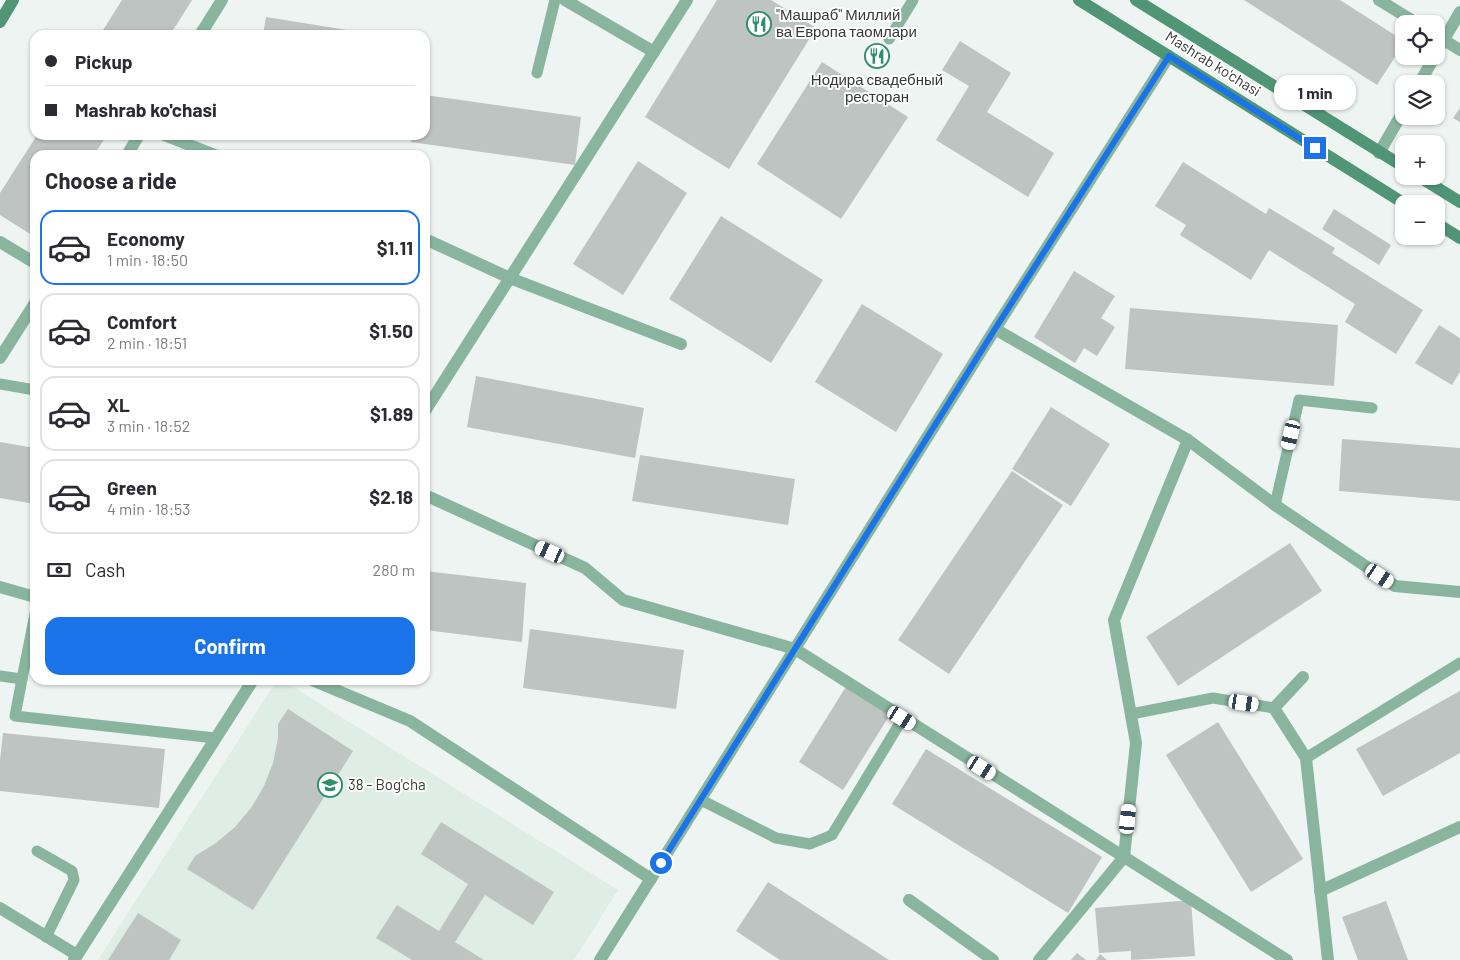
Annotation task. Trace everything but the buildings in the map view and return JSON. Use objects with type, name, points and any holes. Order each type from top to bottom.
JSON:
[{"type":"main road","points":[[0,22],[13,0]]},
{"type":"main road","name":"Mashrab ko'chasi","points":[[1080,0],[1395,198]]},
{"type":"main road","name":"Mashrab ko'chasi","points":[[1136,0],[1395,163]]},
{"type":"main road","points":[[1433,185],[1460,202]]},
{"type":"main road","points":[[1445,229],[1460,238]]},
{"type":"street","points":[[203,30],[222,0]]},
{"type":"street","points":[[565,0],[654,52]]},
{"type":"street","points":[[430,403],[687,0]]},
{"type":"street","points":[[1379,0],[1403,15]]},
{"type":"street","points":[[1445,31],[1460,12]]},
{"type":"street","points":[[1445,40],[1460,50]]},
{"type":"street","points":[[600,960],[995,329],[1169,56]]},
{"type":"street","points":[[1379,153],[1395,125]]},
{"type":"street","points":[[177,140],[202,150]]},
{"type":"street","points":[[430,241],[510,278],[681,344]]},
{"type":"street","points":[[0,242],[30,260]]},
{"type":"street","points":[[0,358],[30,311]]},
{"type":"street","points":[[995,329],[1188,440],[1275,505],[1396,586],[1460,592]]},
{"type":"street","points":[[1039,960],[1124,857],[1136,743],[1114,620],[1188,440]]},
{"type":"street","points":[[430,497],[585,568],[623,600],[795,649],[1287,960]]},
{"type":"street","points":[[0,587],[30,595]]},
{"type":"street","points":[[1303,677],[1274,708],[1306,758],[1328,960]]},
{"type":"street","points":[[0,908],[75,958],[250,685]]},
{"type":"street","points":[[324,685],[410,721],[651,879]]},
{"type":"street","points":[[1320,891],[1460,827]]},
{"type":"street","points":[[909,900],[993,960]]},
{"type":"lane","points":[[537,73],[555,0]]},
{"type":"lane","points":[[889,39],[913,0]]},
{"type":"lane","points":[[0,384],[30,389]]},
{"type":"lane","points":[[1275,505],[1299,400],[1372,408]]},
{"type":"lane","points":[[30,639],[15,716],[216,738]]},
{"type":"lane","points":[[1306,758],[1460,663]]},
{"type":"lane","points":[[0,676],[22,679]]},
{"type":"lane","points":[[1131,714],[1213,698],[1274,708]]},
{"type":"lane","points":[[700,800],[776,838],[810,844],[832,835],[902,718]]},
{"type":"lane","points":[[37,851],[72,871],[74,880],[46,937]]},
{"type":"shaded area","name":"38 - Bog'cha","points":[[274,685],[290,685],[618,890],[574,960],[98,960]]},
{"type":"place","name":"\"Машраб\" Миллий ва Европа таомлари","points":[[759,24]]},
{"type":"place","name":"Нодира свадебный ресторан","points":[[877,56]]},
{"type":"place","name":"38 - Bog'cha","points":[[330,785]]},
{"type":"route","points":[[661,863],[995,329],[1169,56],[1315,148]]}]
